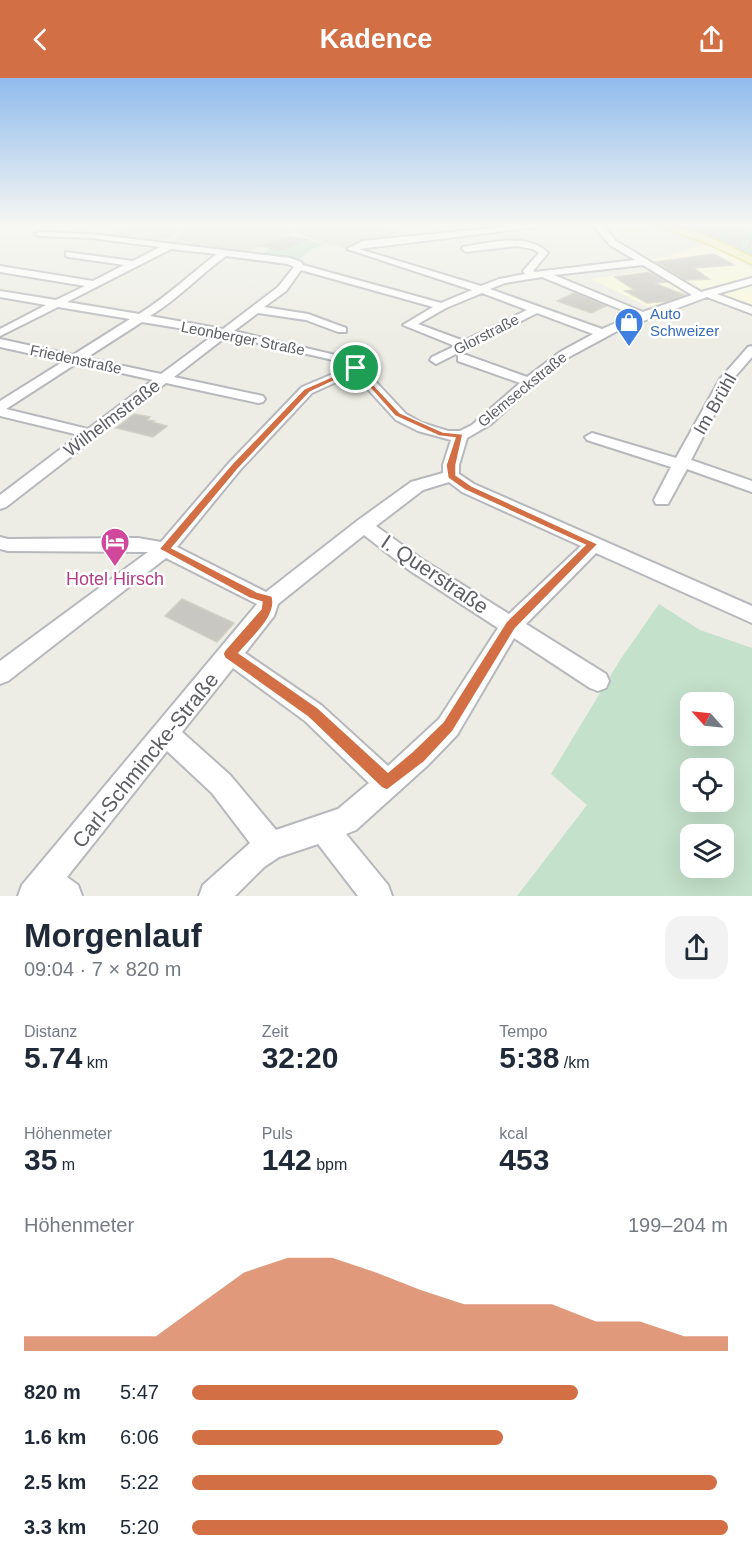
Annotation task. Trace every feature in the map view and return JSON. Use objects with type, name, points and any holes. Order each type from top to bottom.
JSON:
[{"type":"street","points":[[129,263],[134,264]]},
{"type":"street","points":[[0,409],[168,301],[210,263]]},
{"type":"street","points":[[296,263],[298,267],[442,306]]},
{"type":"street","points":[[397,263],[480,289],[601,333]]},
{"type":"street","points":[[535,263],[528,271],[642,315]]},
{"type":"street","points":[[528,382],[412,327],[409,325],[410,322],[480,289],[538,274],[634,263]]},
{"type":"street","points":[[646,263],[704,295],[752,311]]},
{"type":"street","points":[[0,333],[134,264]]},
{"type":"street","name":"Wilhelmstraße","points":[[0,503],[282,289],[298,267]]},
{"type":"street","points":[[0,269],[93,284]]},
{"type":"street","name":"Glemseckstraße","points":[[460,436],[477,427],[562,355],[601,333],[642,315],[752,281]]},
{"type":"street","name":"Leonberger Straße","points":[[0,294],[223,332],[346,360],[398,415],[442,434],[460,436]]},
{"type":"street","points":[[254,309],[308,317],[342,330]]},
{"type":"street","name":"Glorstraße","points":[[436,360],[463,351],[537,309]]},
{"type":"street","name":"Friedenstraße","points":[[0,343],[258,399]]},
{"type":"street","name":"Im Brühl","points":[[662,500],[726,379],[752,350]]},
{"type":"street","points":[[0,674],[165,549],[234,467],[307,390],[356,368]]},
{"type":"street","points":[[0,409],[92,434]]},
{"type":"street","points":[[460,436],[451,465],[451,476],[468,488],[752,615]]},
{"type":"street","points":[[592,437],[682,463],[752,487]]},
{"type":"street","name":"Carl-Schmincke-Straße","points":[[49,891],[167,735],[267,610],[268,600],[279,594],[363,525],[417,486],[451,476]]},
{"type":"street","name":"I. Querstraße","points":[[363,525],[416,566],[598,681]]},
{"type":"street","points":[[0,543],[138,544],[165,549],[253,595],[268,600]]},
{"type":"street","points":[[214,896],[254,857],[271,846],[346,820],[419,756],[448,727],[510,625],[593,544]]},
{"type":"street","points":[[230,654],[313,712],[387,782]]},
{"type":"street","points":[[167,735],[221,784],[271,846]]},
{"type":"street","points":[[323,828],[377,896]]},
{"type":"shaded area","points":[[641,263],[744,263],[752,269],[752,311],[713,296],[661,313],[591,279],[650,270]]},
{"type":"shaded area","points":[[659,604],[700,630],[752,648],[752,896],[517,896],[587,805],[551,774],[620,660]]},
{"type":"building","points":[[658,263],[734,265],[694,268],[709,279],[686,280]]},
{"type":"building","points":[[650,272],[666,282],[654,283],[685,295],[669,301],[647,303],[625,291],[634,290],[615,277]]},
{"type":"building","points":[[574,293],[606,306],[591,313],[557,301]]},
{"type":"building","points":[[134,414],[150,417],[147,420],[167,426],[153,437],[116,428]]},
{"type":"building","points":[[182,599],[234,623],[217,642],[165,616]]},
{"type":"place","name":"Auto Schweizer","points":[[629,348]]},
{"type":"place","name":"Hotel Hirsch","points":[[115,568]]},
{"type":"route","points":[[356,368],[398,415],[442,434],[460,436],[451,465],[451,476],[468,488],[593,544],[510,625],[469,696],[448,727],[419,756],[387,782],[313,712],[230,654],[267,610],[268,600],[253,595],[165,549],[234,467],[307,390],[356,368]]}]
